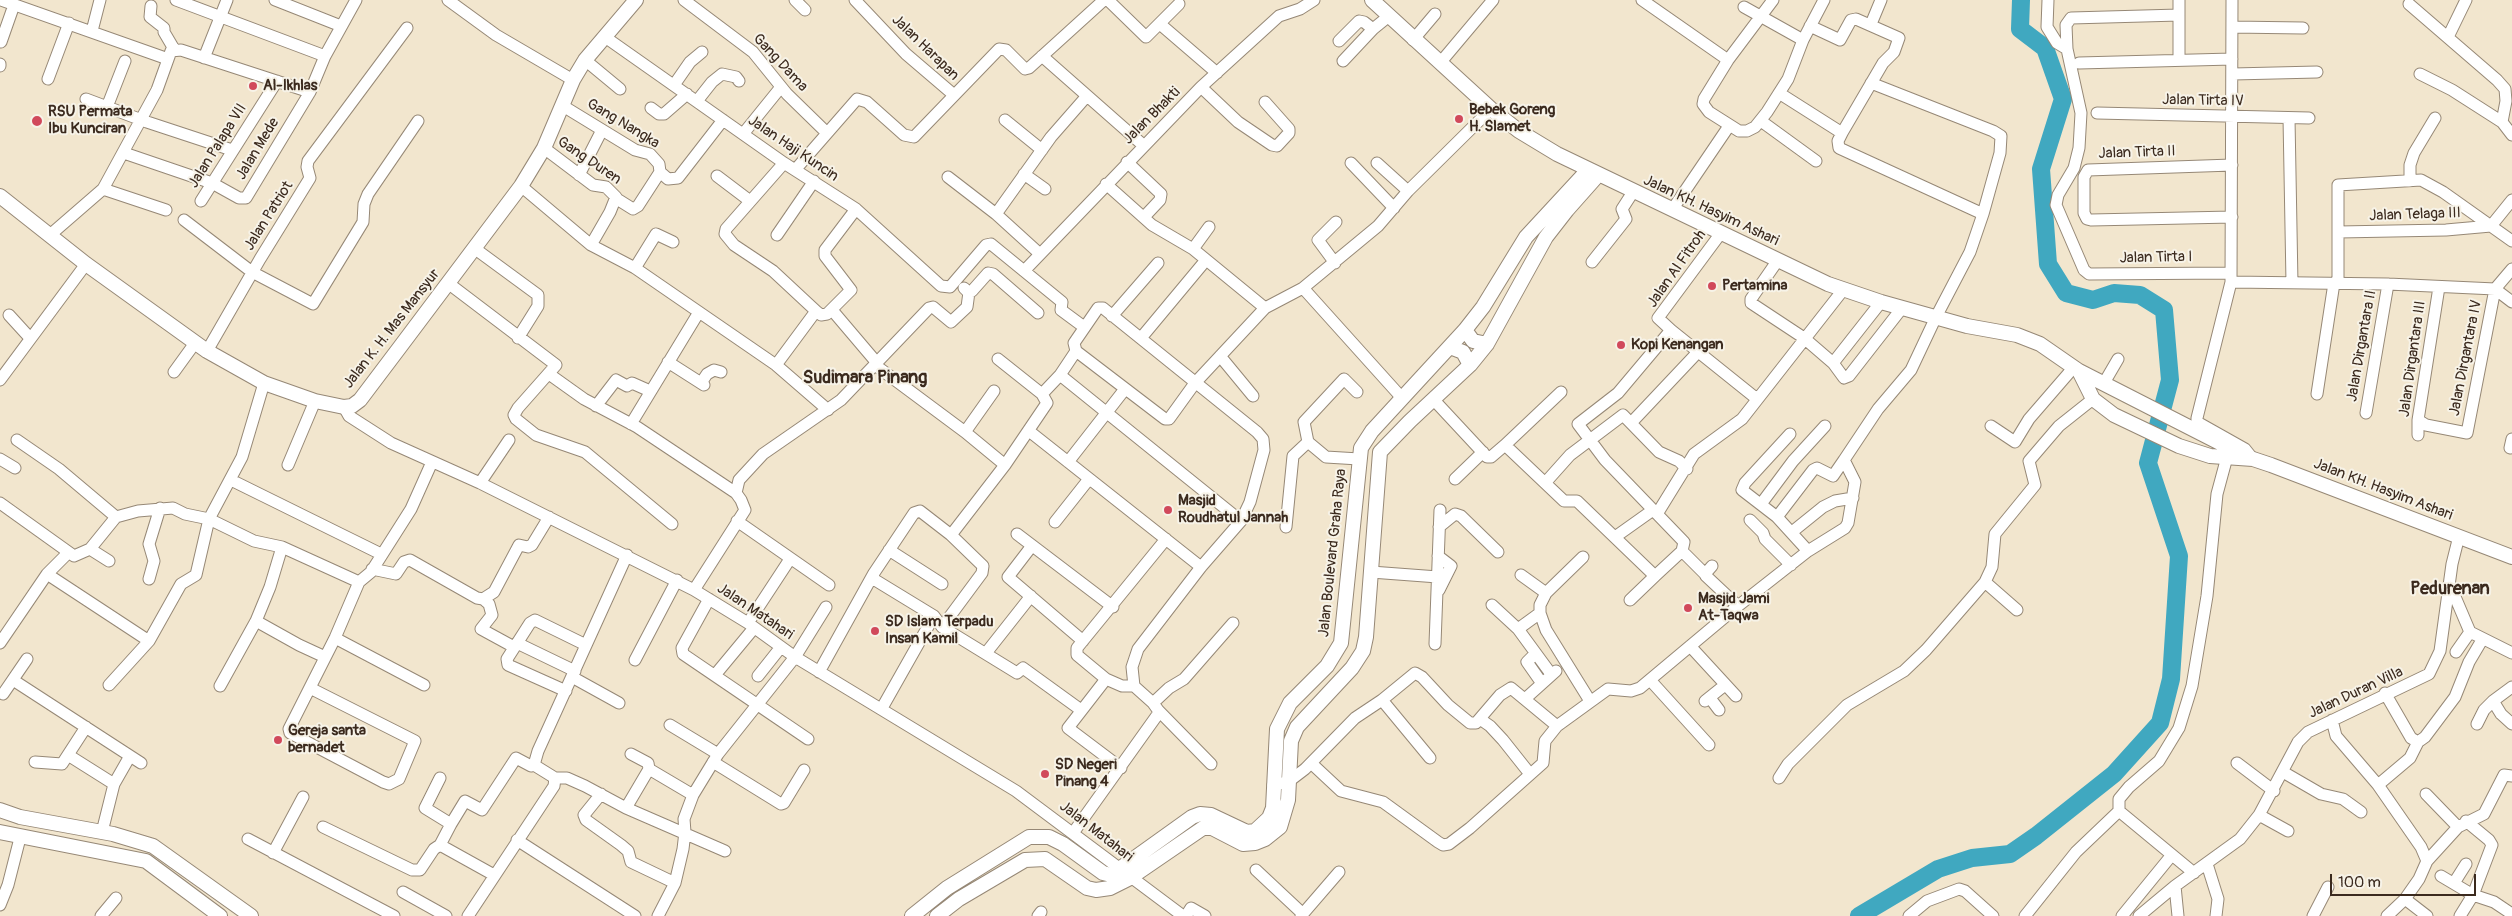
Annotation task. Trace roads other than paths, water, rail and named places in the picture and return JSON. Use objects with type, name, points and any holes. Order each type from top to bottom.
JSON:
[{"type":"main road","name":"Jalan K. H. Mas Mansyur","points":[[0,196],[86,264],[207,351],[264,383],[315,401],[344,407],[352,406],[360,400],[521,186],[544,148],[573,80],[585,60],[636,0]]},
{"type":"main road","name":"Jalan KH. Hasyim Ashari","points":[[1378,2],[1413,40],[1491,109],[1519,131],[1547,149],[1628,190],[1843,290],[1902,308],[2017,336],[2040,344],[2076,369],[2224,445],[2240,458]]},
{"type":"main road","name":"Jalan Boulevard Graha Raya","points":[[1124,874],[1203,828],[1212,828],[1243,844],[1255,844],[1269,837],[1280,827],[1288,800],[1291,741],[1297,727],[1352,668],[1363,651],[1366,637],[1380,452],[1470,365],[1487,344],[1546,238],[1593,172]]},
{"type":"main road","name":"Jalan Boulevard Graha Raya","points":[[937,916],[959,899],[1025,860],[1045,859],[1087,888],[1096,890],[1110,888],[1192,816],[1200,814],[1211,815],[1247,832],[1255,831],[1269,818],[1273,808],[1277,728],[1290,703],[1327,666],[1341,643],[1359,459],[1365,440],[1466,330],[1483,307],[1526,237],[1593,172]]},
{"type":"main road","points":[[1546,238],[1573,214],[1598,187],[1609,185],[1628,190]]},
{"type":"main road","points":[[1466,330],[1473,341],[1487,344]]},
{"type":"main road","points":[[1450,347],[1463,352],[1470,365]]},
{"type":"main road","name":"Jalan KH. Hasyim Ashari","points":[[2076,369],[2093,399],[2114,415],[2178,446],[2210,456],[2240,458],[2459,536],[2512,557]]},
{"type":"main road","points":[[1348,571],[1371,572]]},
{"type":"main road","points":[[0,810],[20,817],[102,832],[154,846],[251,916]]},
{"type":"main road","points":[[0,832],[20,838],[146,861],[220,916]]},
{"type":"main road","points":[[912,916],[947,888],[1029,837],[1049,837],[1064,844],[1103,873],[1111,875],[1124,874]]},
{"type":"main road","points":[[146,861],[154,846]]},
{"type":"street","points":[[1,0],[92,30],[168,59]]},
{"type":"street","points":[[92,30],[100,0]]},
{"type":"street","points":[[176,0],[325,56]]},
{"type":"street","points":[[204,58],[227,0]]},
{"type":"street","points":[[275,0],[342,26]]},
{"type":"street","name":"Jalan Mede","points":[[124,153],[212,183],[239,198],[246,198],[310,92],[325,56],[356,0]]},
{"type":"street","points":[[448,0],[496,35],[573,80]]},
{"type":"street","name":"Gang Dama","points":[[684,0],[753,52],[781,87],[827,133]]},
{"type":"street","points":[[795,0],[805,10]]},
{"type":"street","name":"Jalan Harapan","points":[[855,0],[906,54],[954,95]]},
{"type":"street","points":[[796,170],[856,99],[867,102],[904,135],[914,137],[999,49],[1006,50],[1027,69],[1106,0],[1143,35],[1149,36],[1179,4]]},
{"type":"street","name":"Jalan Bhakti","points":[[1024,271],[1127,162],[1217,73],[1279,16],[1300,9],[1314,0]]},
{"type":"street","points":[[1440,63],[1493,0]]},
{"type":"street","points":[[1642,0],[1728,60]]},
{"type":"street","points":[[1773,0],[1728,60],[1703,104],[1709,112],[1729,126],[1739,130],[1747,131],[1761,121],[1795,63],[1803,40],[1824,0]]},
{"type":"street","points":[[1871,24],[1881,0]]},
{"type":"street","points":[[2048,0],[2047,27],[2057,43],[2067,49]]},
{"type":"street","points":[[2178,0],[2179,60]]},
{"type":"street","points":[[2025,916],[2076,852],[2119,811],[2119,799],[2129,787],[2159,760],[2179,728],[2189,694],[2207,596],[2217,494],[2245,449],[2198,422],[2197,418],[2231,278],[2232,0]]},
{"type":"street","points":[[2448,36],[2466,0]]},
{"type":"street","points":[[2410,4],[2505,89],[2506,101],[2502,122]]},
{"type":"street","points":[[2,42],[14,5]]},
{"type":"street","points":[[151,6],[150,17],[164,28],[164,32],[174,49],[310,92]]},
{"type":"street","points":[[1744,7],[1803,40]]},
{"type":"street","points":[[1413,40],[1435,14]]},
{"type":"street","points":[[2067,49],[2066,25],[2071,18],[2179,15]]},
{"type":"street","points":[[1343,60],[1373,29],[1389,16]]},
{"type":"street","points":[[1810,26],[1840,40],[1854,18],[1897,36],[1899,40],[1894,52],[1883,64],[1842,134],[1838,144],[1841,150],[1982,214]]},
{"type":"street","points":[[1339,41],[1361,21],[1373,29]]},
{"type":"street","points":[[48,79],[69,23]]},
{"type":"street","points":[[1160,24],[1217,73]]},
{"type":"street","points":[[2232,27],[2302,28]]},
{"type":"street","name":"Jalan Patriot","points":[[207,351],[252,272],[310,178],[307,167],[308,161],[407,28]]},
{"type":"street","name":"Jalan Haji Kuncin","points":[[605,37],[784,163],[856,209],[941,286],[947,288],[956,280]]},
{"type":"street","points":[[50,235],[103,189],[157,90],[170,51],[174,49]]},
{"type":"street","name":"Jalan Tirta I","points":[[2067,49],[2080,113],[2079,148],[2074,168],[2058,196],[2056,205],[2084,270],[2089,274],[2495,289]]},
{"type":"street","points":[[674,85],[690,62],[702,52]]},
{"type":"street","points":[[1042,56],[1143,146]]},
{"type":"street","points":[[585,60],[620,89]]},
{"type":"street","points":[[2078,62],[2232,60]]},
{"type":"street","points":[[107,107],[126,61]]},
{"type":"street","points":[[2233,74],[2318,72]]},
{"type":"street","points":[[697,101],[712,82],[722,74],[736,77],[739,81]]},
{"type":"street","points":[[2420,74],[2452,90],[2502,122],[2512,135]]},
{"type":"street","name":"Jalan Palapa VII","points":[[201,201],[277,81]]},
{"type":"street","points":[[1777,517],[1813,470],[1817,468],[1833,476],[1878,409],[1911,370],[1970,252],[2000,153],[2001,136],[1993,131],[1871,83]]},
{"type":"street","points":[[744,134],[781,87]]},
{"type":"street","points":[[1201,88],[1238,122],[1272,145],[1277,146],[1289,133],[1289,129],[1265,102]]},
{"type":"street","points":[[1779,93],[1842,134]]},
{"type":"street","points":[[651,108],[659,114],[664,114],[687,94]]},
{"type":"street","points":[[996,214],[1042,150],[1086,97]]},
{"type":"street","points":[[86,99],[141,120],[232,150]]},
{"type":"street","name":"Gang Nangka","points":[[563,106],[634,150],[650,154],[659,164],[660,172]]},
{"type":"street","points":[[1211,764],[1134,686],[1132,667],[1138,649],[1201,567],[1241,521],[1257,478],[1264,450],[1263,439],[1195,383],[1141,338],[1103,308],[1098,308],[1074,343],[1076,352],[1165,419],[1169,419],[1195,383],[1265,308],[1303,288],[1378,226],[1408,191],[1491,109]]},
{"type":"street","name":"Jalan Tirta IV","points":[[2097,113],[2308,118]]},
{"type":"street","points":[[2289,118],[2292,283]]},
{"type":"street","points":[[2410,181],[2410,165],[2414,154],[2435,118]]},
{"type":"street","points":[[660,172],[668,179],[678,178],[723,120]]},
{"type":"street","points":[[1005,120],[1042,150]]},
{"type":"street","points":[[184,220],[252,272],[308,303],[314,303],[363,222],[364,204],[368,194],[418,121]]},
{"type":"street","points":[[1761,121],[1816,161]]},
{"type":"street","points":[[1672,210],[1729,126]]},
{"type":"street","points":[[579,175],[602,130]]},
{"type":"street","name":"Gang Duren","points":[[544,148],[593,185],[606,187],[617,200],[633,209],[638,206],[660,172]]},
{"type":"street","points":[[1127,162],[1161,194],[1160,200],[1144,218]]},
{"type":"street","points":[[784,163],[726,229],[727,239],[772,271],[816,311],[824,315],[832,310],[852,288],[825,256],[825,250],[856,209]]},
{"type":"street","points":[[1351,163],[1394,208]]},
{"type":"street","points":[[1377,163],[1408,191]]},
{"type":"street","name":"Jalan Tirta II","points":[[2232,165],[2088,170],[2084,176],[2084,212],[2087,219],[2091,220],[2232,217]]},
{"type":"street","points":[[1024,174],[1045,189]]},
{"type":"street","points":[[718,176],[750,200]]},
{"type":"street","points":[[948,177],[996,214],[1040,254]]},
{"type":"street","points":[[2317,394],[2336,283],[2339,232],[2338,185],[2421,180],[2443,192],[2512,241]]},
{"type":"street","points":[[777,235],[814,182]]},
{"type":"street","points":[[1106,184],[1158,229],[1193,249],[1265,308]]},
{"type":"street","points":[[521,186],[591,245],[635,268],[776,365],[828,410]]},
{"type":"street","points":[[103,189],[166,210]]},
{"type":"street","points":[[1592,262],[1626,219],[1622,209],[1628,190]]},
{"type":"street","name":"Gang Duren","points":[[591,245],[617,200]]},
{"type":"street","points":[[2491,226],[2512,200]]},
{"type":"street","points":[[1335,263],[1318,240],[1336,222]]},
{"type":"street","name":"Jalan Telaga III","points":[[2339,232],[2446,230],[2491,226]]},
{"type":"street","points":[[1193,249],[1209,227]]},
{"type":"street","name":"Jalan Al Fitroh","points":[[1671,330],[1658,318],[1721,233]]},
{"type":"street","points":[[635,268],[656,234],[673,242]]},
{"type":"street","points":[[969,292],[956,280],[988,244],[1062,302],[1061,310],[1084,327]]},
{"type":"street","points":[[474,248],[538,295],[538,306],[518,338]]},
{"type":"street","points":[[1141,338],[1206,260]]},
{"type":"street","points":[[1778,260],[1750,300],[1804,338],[1832,363],[1840,376],[1844,378],[1849,376],[1902,308]]},
{"type":"street","points":[[1112,316],[1158,263]]},
{"type":"street","points":[[1,376],[86,264]]},
{"type":"street","points":[[2512,269],[2495,289],[2512,302]]},
{"type":"street","points":[[736,493],[739,480],[763,454],[841,400],[929,308],[933,307],[951,322],[966,306],[969,292],[988,273],[993,274],[1038,313]]},
{"type":"street","points":[[448,283],[556,365],[518,408],[514,415],[516,419],[536,435],[586,452],[672,524]]},
{"type":"street","name":"Jalan Dirgantara II","points":[[2366,413],[2388,284]]},
{"type":"street","name":"Jalan Dirgantara III","points":[[2418,435],[2418,420],[2439,287]]},
{"type":"street","points":[[1303,288],[1402,398]]},
{"type":"street","name":"Jalan Dirgantara IV","points":[[2418,420],[2426,425],[2467,433],[2495,289]]},
{"type":"street","points":[[1615,537],[1655,512],[1687,469],[1694,454],[1736,426],[1843,290]]},
{"type":"street","points":[[1832,363],[1881,302]]},
{"type":"street","points":[[832,310],[876,364],[1005,465]]},
{"type":"street","points":[[776,365],[816,311]]},
{"type":"street","points":[[631,424],[699,312]]},
{"type":"street","points":[[9,315],[30,338]]},
{"type":"street","points":[[1630,600],[1682,551],[1684,542],[1605,460],[1579,428],[1579,422],[1609,402],[1623,388],[1671,330],[1757,399]]},
{"type":"street","points":[[174,372],[195,343]]},
{"type":"street","points":[[1042,394],[1060,375],[1076,352]]},
{"type":"street","points":[[1631,423],[1698,352]]},
{"type":"street","points":[[1220,356],[1253,396]]},
{"type":"street","points":[[951,535],[1029,432],[1047,403],[1042,394],[998,359]]},
{"type":"street","points":[[2104,383],[2118,359]]},
{"type":"street","points":[[668,362],[702,384],[707,374],[714,370],[721,372]]},
{"type":"street","points":[[1991,426],[2015,442],[2029,420],[2076,369]]},
{"type":"street","points":[[549,374],[557,382],[596,406],[631,424],[736,493],[745,510],[694,590]]},
{"type":"street","points":[[1060,375],[1241,521]]},
{"type":"street","points":[[1357,392],[1344,378],[1304,422],[1308,442],[1326,458],[1359,459]]},
{"type":"street","points":[[596,406],[616,380],[627,386],[632,383],[650,391]]},
{"type":"street","points":[[109,685],[149,641],[181,584],[196,575],[209,520],[242,458],[264,383]]},
{"type":"street","points":[[1068,462],[1125,389]]},
{"type":"street","points":[[965,432],[994,391]]},
{"type":"street","points":[[1433,399],[1488,458],[1505,445],[1561,392]]},
{"type":"street","points":[[1779,778],[1788,764],[1847,705],[1904,671],[1926,650],[1985,582],[1992,567],[1995,534],[2035,485],[2029,461],[2059,426],[2093,399]]},
{"type":"street","points":[[288,465],[315,401]]},
{"type":"street","name":"Jalan Matahari","points":[[344,407],[349,416],[391,443],[480,483],[627,555],[677,580],[709,599],[751,625],[795,657],[1016,791],[1124,874],[1185,916]]},
{"type":"street","points":[[1545,483],[1559,465],[1620,416],[1625,416],[1660,452],[1679,461],[1687,469]]},
{"type":"street","points":[[1762,504],[1793,461],[1825,426]]},
{"type":"street","points":[[1029,432],[1201,567]]},
{"type":"street","points":[[1790,434],[1742,487],[1744,492],[1777,517],[1808,552]]},
{"type":"street","points":[[17,440],[59,469],[116,517]]},
{"type":"street","points":[[480,483],[509,440]]},
{"type":"street","points":[[1286,527],[1293,456],[1308,442]]},
{"type":"street","points":[[1505,445],[1564,501],[1577,501],[1655,576]]},
{"type":"street","points":[[1455,479],[1483,452]]},
{"type":"street","points":[[0,459],[15,468]]},
{"type":"street","points":[[1311,763],[1336,788],[1384,802],[1443,845],[1449,844],[1470,828],[1543,763],[1545,741],[1557,726],[1608,689],[1630,691],[1650,680],[1738,606],[1808,552],[1845,528],[1850,516],[1855,482],[1844,460]]},
{"type":"street","points":[[310,688],[415,741],[398,779],[390,784],[383,782],[290,733],[290,724],[335,638],[359,582],[372,569],[411,510],[432,462]]},
{"type":"street","points":[[1055,522],[1089,479]]},
{"type":"street","points":[[231,480],[381,554]]},
{"type":"street","points":[[1792,532],[1823,507],[1834,501],[1853,498]]},
{"type":"street","points":[[0,503],[68,553],[78,556],[90,549],[116,517],[160,508],[172,508],[185,514],[209,520],[254,541],[282,547],[359,582]]},
{"type":"street","points":[[149,579],[154,561],[149,544],[160,508]]},
{"type":"street","points":[[1435,644],[1440,510]]},
{"type":"street","points":[[819,672],[873,576],[914,513],[920,511],[951,535],[984,569],[942,627]]},
{"type":"street","points":[[1440,527],[1455,514],[1461,516],[1498,552]]},
{"type":"street","points":[[483,599],[494,592],[519,545],[528,547],[532,545],[549,517]]},
{"type":"street","points":[[1750,520],[1763,533],[1764,539],[1791,565]]},
{"type":"street","points":[[738,521],[828,585]]},
{"type":"street","points":[[1017,534],[1031,547],[1113,607]]},
{"type":"street","name":"Jalan Duran Villa","points":[[2131,914],[2194,873],[2240,839],[2259,815],[2274,791],[2302,737],[2385,693],[2418,681],[2429,674],[2440,650],[2459,536]]},
{"type":"street","points":[[1134,686],[1122,686],[1106,679],[1077,655],[1077,648],[1113,607],[1166,539]]},
{"type":"street","points":[[220,686],[256,621],[270,587],[282,547]]},
{"type":"street","points":[[1031,547],[1008,577],[1083,641]]},
{"type":"street","points":[[90,549],[108,561]]},
{"type":"street","points":[[890,550],[942,584]]},
{"type":"street","points":[[1682,551],[1709,570],[1738,606]]},
{"type":"street","points":[[0,643],[46,574],[68,553]]},
{"type":"street","points":[[534,765],[538,751],[627,555]]},
{"type":"street","points":[[1437,593],[1451,566],[1438,556]]},
{"type":"street","points":[[1583,557],[1546,593],[1540,606],[1540,612],[1546,630],[1590,701]]},
{"type":"street","points":[[715,675],[751,625],[790,559]]},
{"type":"street","points":[[372,569],[396,574],[404,562],[410,560],[477,598],[483,599],[489,604],[492,615],[481,629],[573,674],[620,703]]},
{"type":"street","points":[[1371,572],[1438,577]]},
{"type":"street","points":[[46,574],[149,641]]},
{"type":"street","points":[[1521,575],[1546,593]]},
{"type":"street","points":[[873,576],[876,580],[934,616],[942,627],[1018,673],[1023,668],[1081,710]]},
{"type":"street","points":[[635,660],[677,580]]},
{"type":"street","points":[[1985,582],[2017,610]]},
{"type":"street","points":[[2450,584],[2470,632],[2482,640],[2512,653]]},
{"type":"street","points":[[986,653],[1031,596]]},
{"type":"street","points":[[709,599],[681,651],[756,705],[808,739]]},
{"type":"street","points":[[1492,605],[1518,629],[1551,674]]},
{"type":"street","points":[[658,916],[675,883],[686,832],[684,818],[693,795],[715,758],[795,657],[826,607]]},
{"type":"street","points":[[1518,629],[1540,612]]},
{"type":"street","points":[[882,708],[934,616]]},
{"type":"street","points":[[566,691],[508,665],[506,659],[530,623],[535,620],[586,645]]},
{"type":"street","points":[[256,621],[325,657]]},
{"type":"street","points":[[1155,706],[1169,688],[1184,679],[1232,624]]},
{"type":"street","points":[[2456,652],[2470,632]]},
{"type":"street","points":[[335,638],[424,685]]},
{"type":"street","points":[[2378,786],[2410,758],[2418,742],[2425,737],[2454,697],[2469,662],[2482,640]]},
{"type":"street","points":[[1690,646],[1736,696]]},
{"type":"street","points":[[758,676],[781,647]]},
{"type":"street","points":[[1535,654],[1527,662],[1542,682]]},
{"type":"street","points":[[4,694],[27,659]]},
{"type":"street","points":[[1526,698],[1551,674],[1567,665]]},
{"type":"street","points":[[1274,784],[1288,782],[1311,763],[1355,718],[1382,700],[1415,673],[1422,677],[1462,718],[1470,723],[1476,723],[1508,688],[1514,688],[1557,726]]},
{"type":"street","points":[[1106,679],[1068,728],[1121,768]]},
{"type":"street","points":[[13,680],[141,763]]},
{"type":"street","points":[[1650,680],[1709,745]]},
{"type":"street","points":[[1719,710],[1707,699],[1725,684]]},
{"type":"street","points":[[2477,724],[2484,710],[2512,687]]},
{"type":"street","points":[[2385,693],[2411,738],[2418,742]]},
{"type":"street","points":[[1382,700],[1430,758]]},
{"type":"street","points":[[2493,701],[2501,714],[2512,724]]},
{"type":"street","points":[[1073,834],[1158,714],[1155,706]]},
{"type":"street","points":[[1480,719],[1490,726],[1530,774]]},
{"type":"street","points":[[2332,720],[2336,736],[2378,786],[2421,847],[2427,861]]},
{"type":"street","points":[[670,725],[781,804],[784,803],[804,770]]},
{"type":"street","points":[[35,762],[62,764],[86,727]]},
{"type":"street","points":[[626,808],[649,769],[648,763],[631,754]]},
{"type":"street","points":[[68,755],[114,784]]},
{"type":"street","points":[[102,832],[114,784],[130,756]]},
{"type":"street","points":[[324,827],[412,870],[420,870],[434,848],[440,845],[465,800],[482,810],[516,758],[531,766],[534,765],[555,778],[568,778],[626,808],[686,832],[725,851]]},
{"type":"street","points":[[2237,763],[2274,791]]},
{"type":"street","points":[[649,769],[693,795]]},
{"type":"street","points":[[2283,772],[2321,794],[2343,799],[2361,812]]},
{"type":"street","points":[[2387,916],[2405,900],[2419,879],[2427,861],[2462,824],[2484,814],[2506,774],[2512,776]]},
{"type":"street","points":[[440,778],[425,808],[451,824]]},
{"type":"street","points":[[468,916],[554,786],[555,778]]},
{"type":"street","points":[[601,794],[584,815],[586,820],[628,851],[631,862],[675,883]]},
{"type":"street","points":[[2426,794],[2462,824],[2490,840],[2492,845],[2473,895],[2460,916]]},
{"type":"street","points":[[273,853],[303,797]]},
{"type":"street","points":[[2119,811],[2171,856],[2194,873]]},
{"type":"street","points":[[2259,815],[2288,831]]},
{"type":"street","points":[[2,901],[20,838]]},
{"type":"street","points":[[248,840],[394,916]]},
{"type":"street","points":[[517,840],[620,912],[635,916]]},
{"type":"street","points":[[440,845],[494,875]]},
{"type":"street","points":[[2131,914],[2171,856]]},
{"type":"street","points":[[2207,864],[2218,899],[2216,916]]},
{"type":"street","points":[[2454,883],[2466,864]]},
{"type":"street","points":[[1256,870],[1302,915],[1339,872]]},
{"type":"street","points":[[2441,876],[2473,895],[2494,902],[2512,914]]},
{"type":"street","points":[[2175,886],[2178,916]]},
{"type":"street","points":[[2313,916],[2328,887]]},
{"type":"street","points":[[1909,916],[1927,901],[1959,889],[1972,897],[1993,916]]},
{"type":"street","points":[[403,892],[446,916]]},
{"type":"street","points":[[101,916],[116,898]]},
{"type":"street","points":[[2405,900],[2427,916]]},
{"type":"street","points":[[1185,916],[1191,908],[1205,916]]},
{"type":"waterway","points":[[1859,916],[1938,869],[1972,858],[2010,854],[2036,836],[2114,774],[2160,723],[2171,679],[2179,556],[2148,463],[2170,380],[2164,310],[2140,295],[2114,293],[2093,300],[2066,293],[2048,264],[2041,169],[2063,99],[2045,48],[2020,29],[2021,0]]},
{"type":"place","name":"Al-Ikhlas","points":[[253,86]]},
{"type":"place","name":"Bebek Goreng H. Slamet","points":[[1459,119]]},
{"type":"place","name":"RSU Permata Ibu Kunciran","points":[[37,121]]},
{"type":"place","name":"Pertamina","points":[[1712,286]]},
{"type":"place","name":"Kopi Kenangan","points":[[1621,345]]},
{"type":"place","name":"Masjid Roudhatul Jannah","points":[[1168,510]]},
{"type":"place","name":"Masjid Jami At-Taqwa","points":[[1688,608]]},
{"type":"place","name":"SD Islam Terpadu Insan Kamil","points":[[875,631]]},
{"type":"place","name":"Gereja santa bernadet","points":[[278,740]]},
{"type":"place","name":"SD Negeri Pinang 4","points":[[1045,774]]},
{"type":"district","name":"Sudimara Pinang","points":[[865,378]]},
{"type":"district","name":"Pedurenan","points":[[2450,589]]}]
